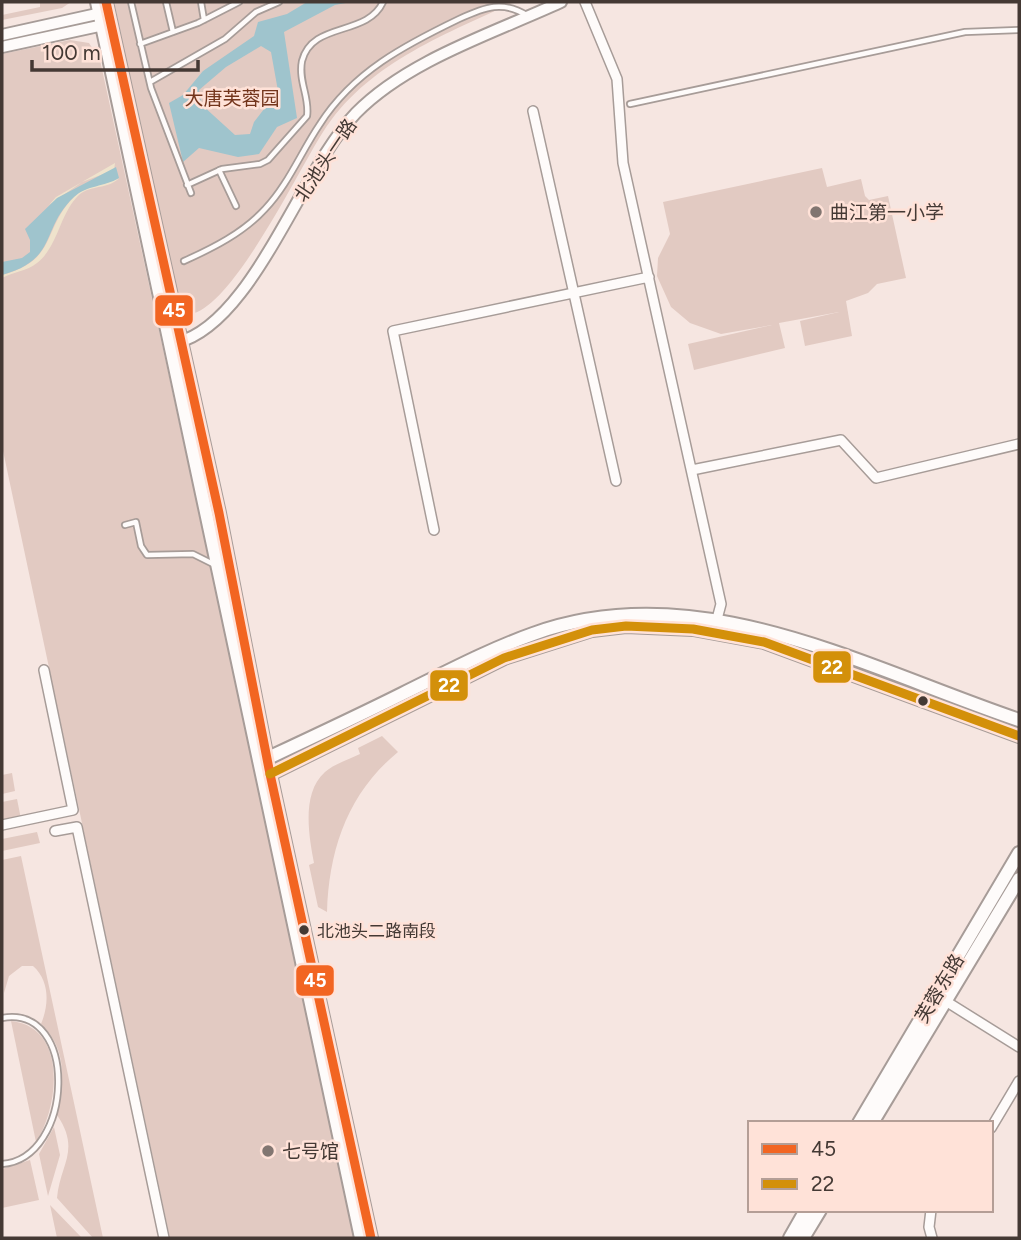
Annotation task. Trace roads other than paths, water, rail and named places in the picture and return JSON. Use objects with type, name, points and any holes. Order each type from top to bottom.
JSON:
[{"type":"main road","points":[[104,13],[175,344],[217,566],[360,1238]]},
{"type":"main road","points":[[175,344],[219,513],[271,774],[371,1238]]},
{"type":"main road","points":[[268,758],[534,634],[592,620],[645,614],[717,619],[750,627],[906,677],[1019,720]]},
{"type":"main road","points":[[271,774],[503,658],[592,629],[626,626],[692,629],[764,642],[1019,736]]},
{"type":"main road","name":"芙蓉东路","points":[[860,1121],[1019,853]]},
{"type":"main road","name":"芙蓉东路","points":[[873,1121],[1019,878]]},
{"type":"main road","points":[[790,1238],[805,1212]]},
{"type":"main road","points":[[803,1238],[819,1212]]},
{"type":"street","name":"北池头一路","points":[[175,344],[195,337],[223,316],[247,286],[337,138],[371,99],[407,73],[561,2]]},
{"type":"street","points":[[585,2],[617,79],[624,163],[721,604],[717,619]]},
{"type":"street","points":[[2,35],[104,13]]},
{"type":"street","points":[[2,47],[104,13]]},
{"type":"street","points":[[533,111],[616,481]]},
{"type":"street","points":[[434,530],[393,331],[649,277]]},
{"type":"street","points":[[692,470],[841,440],[876,478],[1019,444]]},
{"type":"street","points":[[2,825],[74,810],[44,670]]},
{"type":"street","points":[[55,831],[77,827],[164,1238]]},
{"type":"street","points":[[944,1000],[1019,1047]]},
{"type":"street","points":[[993,1125],[1019,1081]]},
{"type":"street","points":[[931,1212],[929,1227],[932,1238]]},
{"type":"lane","points":[[131,2],[150,82],[191,193]]},
{"type":"lane","points":[[166,2],[173,32]]},
{"type":"lane","points":[[201,2],[204,20]]},
{"type":"lane","points":[[140,44],[204,20],[236,2]]},
{"type":"lane","points":[[150,82],[229,36],[258,11],[279,2]]},
{"type":"lane","points":[[187,185],[219,170],[260,164],[270,158],[307,116],[301,72],[307,50],[324,35],[370,20],[383,2]]},
{"type":"lane","points":[[184,261],[239,231],[267,207],[328,112],[384,59],[425,35],[497,3],[518,8],[529,16]]},
{"type":"lane","points":[[630,104],[965,32],[1019,30]]},
{"type":"lane","points":[[219,170],[236,206]]},
{"type":"lane","points":[[125,525],[136,523],[141,546],[148,555],[193,554],[217,566]]},
{"type":"lane","points":[[2,1018],[20,1018],[38,1027],[51,1044],[59,1069],[52,1116],[45,1137],[30,1155],[2,1164]]},
{"type":"water","points":[[307,2],[351,2],[335,5],[284,32],[297,118],[277,127],[259,154],[238,157],[199,148],[183,162],[169,103],[183,95],[203,71],[254,36],[258,22],[287,14]],"holes":[[[261,46],[271,52],[278,91],[254,122],[250,134],[235,135],[202,105],[199,90],[226,67]]]},
{"type":"water","points":[[116,167],[119,178],[84,190],[63,209],[47,242],[33,261],[2,275],[2,262],[22,258],[30,252],[30,240],[25,229],[57,198]]},
{"type":"place","name":"曲江第一小学","points":[[816,212]]},
{"type":"place","name":"北池头二路南段","points":[[304,930]]},
{"type":"place","name":"七号馆","points":[[268,1151]]},
{"type":"park label","name":"大唐芙蓉园","points":[[232,98]]}]
